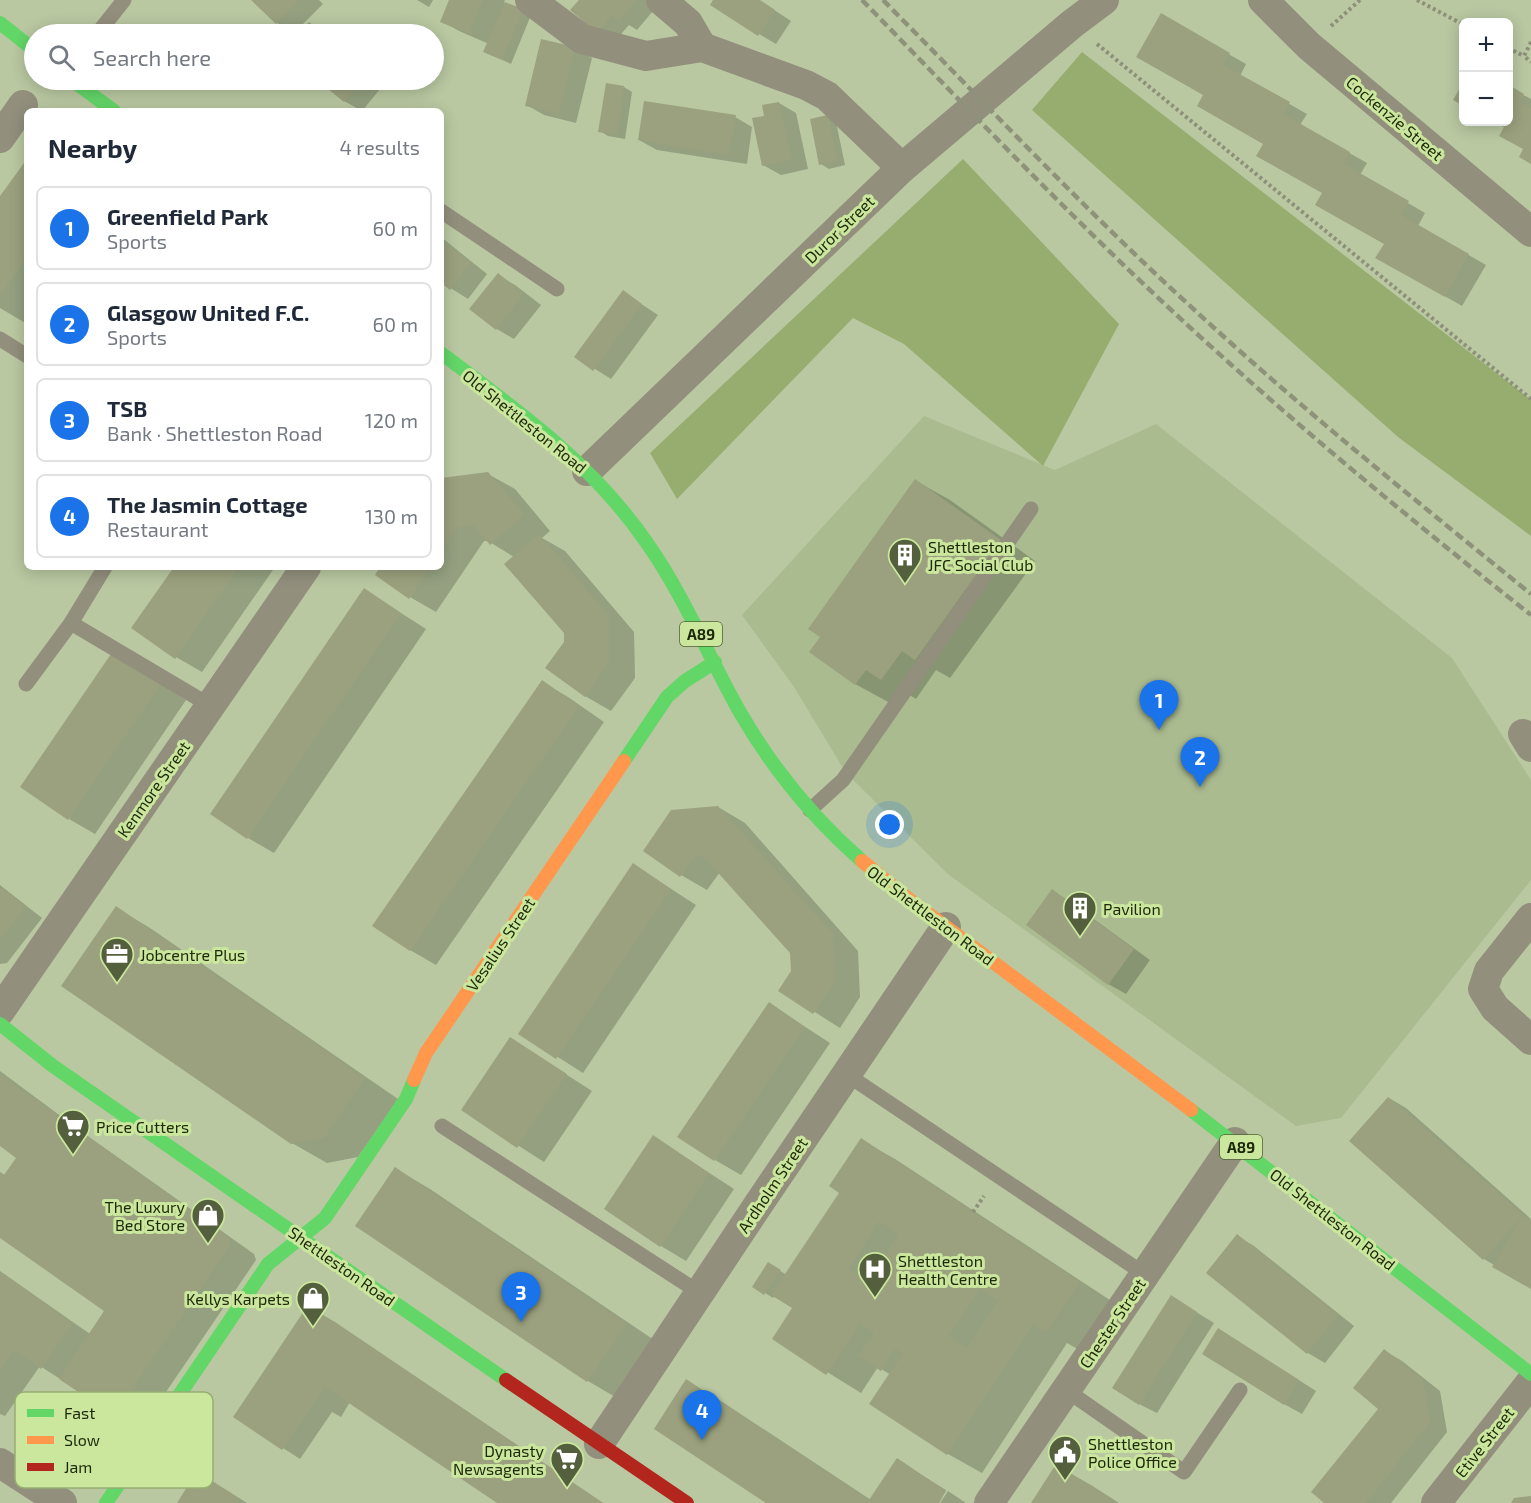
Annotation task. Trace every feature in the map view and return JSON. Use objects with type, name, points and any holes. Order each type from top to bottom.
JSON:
[{"type":"street","points":[[530,0],[582,39],[646,56],[702,47],[806,85],[827,96],[902,168]]},
{"type":"street","points":[[661,0],[688,23],[702,47]]},
{"type":"street","name":"Duror Street","points":[[587,471],[902,168],[1072,24],[1104,0]]},
{"type":"street","name":"Cockenzie Street","points":[[1263,0],[1310,46],[1531,232]]},
{"type":"street","points":[[0,23],[24,42]]},
{"type":"street","points":[[86,90],[110,108]]},
{"type":"street","points":[[0,138],[23,105]]},
{"type":"street","name":"Old Shettleston Road","points":[[444,361],[512,406],[587,471],[624,512],[651,547],[687,607],[741,712],[763,748],[810,810],[860,860],[1234,1142],[1531,1374]]},
{"type":"street","name":"Kenmore Street","points":[[0,1011],[304,570]]},
{"type":"street","name":"Vesalius Street","points":[[181,1392],[268,1264],[325,1218],[406,1099],[426,1053],[668,698],[685,681],[715,662]]},
{"type":"street","points":[[1531,918],[1489,971],[1484,989],[1495,1008],[1531,1040]]},
{"type":"street","name":"Ardholm Street","points":[[599,1444],[946,927]]},
{"type":"street","name":"Shettleston Road","points":[[0,1024],[53,1066],[687,1503]]},
{"type":"street","name":"Chester Street","points":[[989,1503],[1146,1275],[1234,1142]]},
{"type":"street","name":"Etive Street","points":[[1436,1503],[1531,1382]]},
{"type":"street","points":[[0,1463],[15,1473]]},
{"type":"street","points":[[39,1488],[62,1503]]},
{"type":"street","name":"Vesalius Street","points":[[106,1503],[116,1488]]},
{"type":"lane","points":[[105,24],[124,0]]},
{"type":"lane","points":[[444,213],[557,290]]},
{"type":"lane","points":[[0,339],[24,354]]},
{"type":"lane","points":[[810,810],[843,780],[1031,508]]},
{"type":"lane","points":[[26,684],[71,623],[103,570]]},
{"type":"lane","points":[[71,623],[211,706]]},
{"type":"lane","points":[[846,1074],[1146,1275]]},
{"type":"lane","points":[[442,1126],[700,1293]]},
{"type":"lane","points":[[1066,1390],[1184,1472],[1240,1390]]},
{"type":"path","points":[[1417,0],[1459,22]]},
{"type":"path","points":[[1072,24],[1531,399]]},
{"type":"path","points":[[1524,56],[1531,42]]},
{"type":"path","points":[[1513,50],[1531,62]]},
{"type":"green space","points":[[1082,52],[1531,400],[1531,536],[1398,437],[1032,110]]},
{"type":"green space","points":[[963,159],[1119,324],[1043,466],[904,344],[853,318],[677,499],[650,453]]},
{"type":"green space","points":[[924,416],[1055,470],[1156,424],[1452,658],[1531,780],[1531,880],[1341,1118],[1296,1126],[949,875],[846,773],[794,687],[742,615]]},
{"type":"building","points":[[251,0],[299,0],[276,24]]},
{"type":"building","points":[[449,0],[483,0],[469,34],[440,22]]},
{"type":"building","points":[[579,0],[637,0],[619,21],[612,15],[597,33],[570,10]]},
{"type":"building","points":[[713,0],[760,0],[775,10],[758,36],[710,5]]},
{"type":"building","points":[[505,2],[523,9],[502,60],[483,52]]},
{"type":"building","points":[[1161,13],[1230,53],[1223,65],[1290,102],[1283,114],[1350,152],[1344,164],[1409,201],[1401,215],[1469,254],[1445,297],[1375,258],[1384,244],[1315,205],[1322,193],[1256,156],[1263,144],[1197,106],[1203,95],[1136,57]]},
{"type":"building","points":[[541,39],[575,47],[559,114],[525,106]]},
{"type":"building","points":[[606,83],[624,86],[617,135],[598,132]]},
{"type":"building","points":[[1513,87],[1524,94],[1520,102],[1531,108],[1531,164],[1519,157],[1523,149],[1499,136],[1504,127],[1502,126],[1513,126]]},
{"type":"building","points":[[329,90],[354,90],[344,102]]},
{"type":"building","points":[[1459,90],[1459,103],[1453,100]]},
{"type":"building","points":[[644,101],[736,115],[729,155],[638,140]]},
{"type":"building","points":[[779,102],[792,160],[762,166],[752,118],[764,116],[762,105]]},
{"type":"building","points":[[828,115],[837,161],[819,165],[810,119]]},
{"type":"building","points":[[24,163],[24,262],[0,295],[0,196]]},
{"type":"building","points":[[444,241],[471,263],[450,290],[444,285]]},
{"type":"building","points":[[498,273],[524,294],[496,330],[469,309]]},
{"type":"building","points":[[623,290],[642,304],[593,371],[574,357]]},
{"type":"building","points":[[488,472],[525,515],[490,545],[473,525],[457,527],[444,546],[444,478]]},
{"type":"building","name":"Shettleston JFC Social Club","points":[[915,479],[1001,540],[915,660],[902,651],[881,680],[866,670],[855,685],[809,652],[820,637],[808,629]]},
{"type":"building","points":[[539,534],[609,616],[609,662],[585,697],[545,668],[564,642],[564,633],[504,564]]},
{"type":"building","points":[[172,570],[237,570],[175,659],[131,628]]},
{"type":"building","points":[[378,570],[428,570],[409,599],[375,575]]},
{"type":"building","points":[[364,588],[401,613],[247,839],[210,814]]},
{"type":"building","points":[[113,651],[161,684],[68,820],[20,787]]},
{"type":"building","points":[[542,680],[579,706],[410,951],[372,926]]},
{"type":"building","points":[[718,806],[833,934],[835,982],[813,1014],[778,991],[791,971],[790,953],[703,856],[694,857],[680,877],[643,851],[671,810]]},
{"type":"building","points":[[633,863],[671,889],[556,1059],[518,1034]]},
{"type":"building","points":[[0,887],[26,907],[0,940]]},
{"type":"building","name":"Pavilion","points":[[1052,889],[1134,949],[1108,985],[1026,925]]},
{"type":"building","points":[[116,906],[365,1078],[324,1138],[291,1144],[61,986]]},
{"type":"building","points":[[769,1002],[805,1027],[714,1161],[677,1137]]},
{"type":"building","points":[[510,1037],[567,1074],[517,1148],[461,1110]]},
{"type":"building","points":[[0,1074],[228,1237],[230,1245],[130,1392],[78,1392],[59,1379],[104,1311],[0,1238],[0,1172],[4,1175],[16,1158],[0,1146]]},
{"type":"building","points":[[1388,1097],[1523,1215],[1483,1260],[1349,1141]]},
{"type":"building","points":[[653,1135],[709,1173],[660,1247],[604,1209]]},
{"type":"building","name":"Shettleston Health Centre","points":[[861,1138],[1080,1282],[1046,1333],[1033,1324],[947,1455],[869,1404],[903,1353],[895,1348],[881,1371],[858,1356],[874,1333],[860,1324],[826,1375],[772,1339],[792,1308],[771,1295],[839,1193],[829,1186]],"holes":[[[879,1221],[899,1234],[868,1281],[849,1269]],[[980,1289],[998,1301],[967,1348],[949,1336]]]},
{"type":"building","points":[[395,1167],[627,1324],[587,1382],[355,1226]]},
{"type":"building","points":[[1523,1215],[1531,1220],[1531,1289],[1492,1267]]},
{"type":"building","points":[[1237,1234],[1338,1315],[1307,1354],[1206,1273]]},
{"type":"building","points":[[768,1262],[781,1270],[764,1295],[752,1287]]},
{"type":"building","points":[[0,1272],[73,1323],[41,1369],[14,1350],[0,1371]]},
{"type":"building","points":[[1171,1295],[1197,1312],[1139,1405],[1112,1388]]},
{"type":"building","points":[[308,1305],[603,1503],[497,1503],[325,1387],[282,1450],[233,1417]]},
{"type":"building","points":[[1218,1328],[1299,1380],[1284,1405],[1202,1354]]},
{"type":"building","points":[[1384,1349],[1423,1380],[1430,1422],[1366,1503],[1324,1503],[1311,1492],[1378,1409],[1353,1388]]},
{"type":"building","points":[[686,1379],[869,1500],[897,1458],[946,1491],[939,1503],[766,1503],[654,1429]]},
{"type":"building","name":"Shettleston Police Office","points":[[1056,1464],[1112,1499],[1109,1503],[1031,1503]]},
{"type":"building","points":[[213,1481],[240,1499],[237,1503],[177,1503],[186,1488],[213,1488]]},
{"type":"building","points":[[1531,1496],[1531,1503],[1511,1503],[1514,1498]]},
{"type":"railway","points":[[862,0],[1072,215],[1206,342],[1312,436],[1531,615]]},
{"type":"railway","points":[[883,0],[1072,192],[1188,304],[1314,416],[1531,594]]},
{"type":"traffic: fast","points":[[0,23],[24,42]]},
{"type":"traffic: fast","points":[[86,90],[110,108]]},
{"type":"traffic: fast","points":[[444,355],[552,440],[603,488],[626,515],[661,564],[753,734],[811,811],[862,861]]},
{"type":"traffic: fast","points":[[624,761],[667,697],[685,681],[715,662]]},
{"type":"traffic: fast","points":[[0,1024],[53,1066],[506,1380]]},
{"type":"traffic: fast","points":[[181,1392],[268,1264],[325,1218],[406,1099],[414,1080]]},
{"type":"traffic: fast","points":[[1191,1110],[1531,1374]]},
{"type":"traffic: fast","points":[[106,1503],[116,1488]]},
{"type":"traffic: slow","points":[[414,1080],[426,1053],[624,761]]},
{"type":"traffic: slow","points":[[862,861],[906,897],[1191,1110]]},
{"type":"traffic: jam","points":[[506,1380],[687,1503]]},
{"type":"place","name":"Shettleston JFC Social Club","points":[[905,584]]},
{"type":"place","name":"Greenfield Park","points":[[1159,730]]},
{"type":"place","name":"Glasgow United F.C.","points":[[1200,787]]},
{"type":"place","name":"Pavilion","points":[[1080,937]]},
{"type":"place","name":"Jobcentre Plus","points":[[117,983]]},
{"type":"place","name":"Price Cutters","points":[[73,1155]]},
{"type":"place","name":"The Luxury Bed Store","points":[[208,1244]]},
{"type":"place","name":"Shettleston Health Centre","points":[[875,1298]]},
{"type":"place","name":"TSB","points":[[521,1322]]},
{"type":"place","name":"Kellys Karpets","points":[[313,1327]]},
{"type":"place","name":"The Jasmin Cottage","points":[[702,1440]]},
{"type":"place","name":"Shettleston Police Office","points":[[1065,1481]]},
{"type":"place","name":"Dynasty Newsagents","points":[[567,1488]]}]
